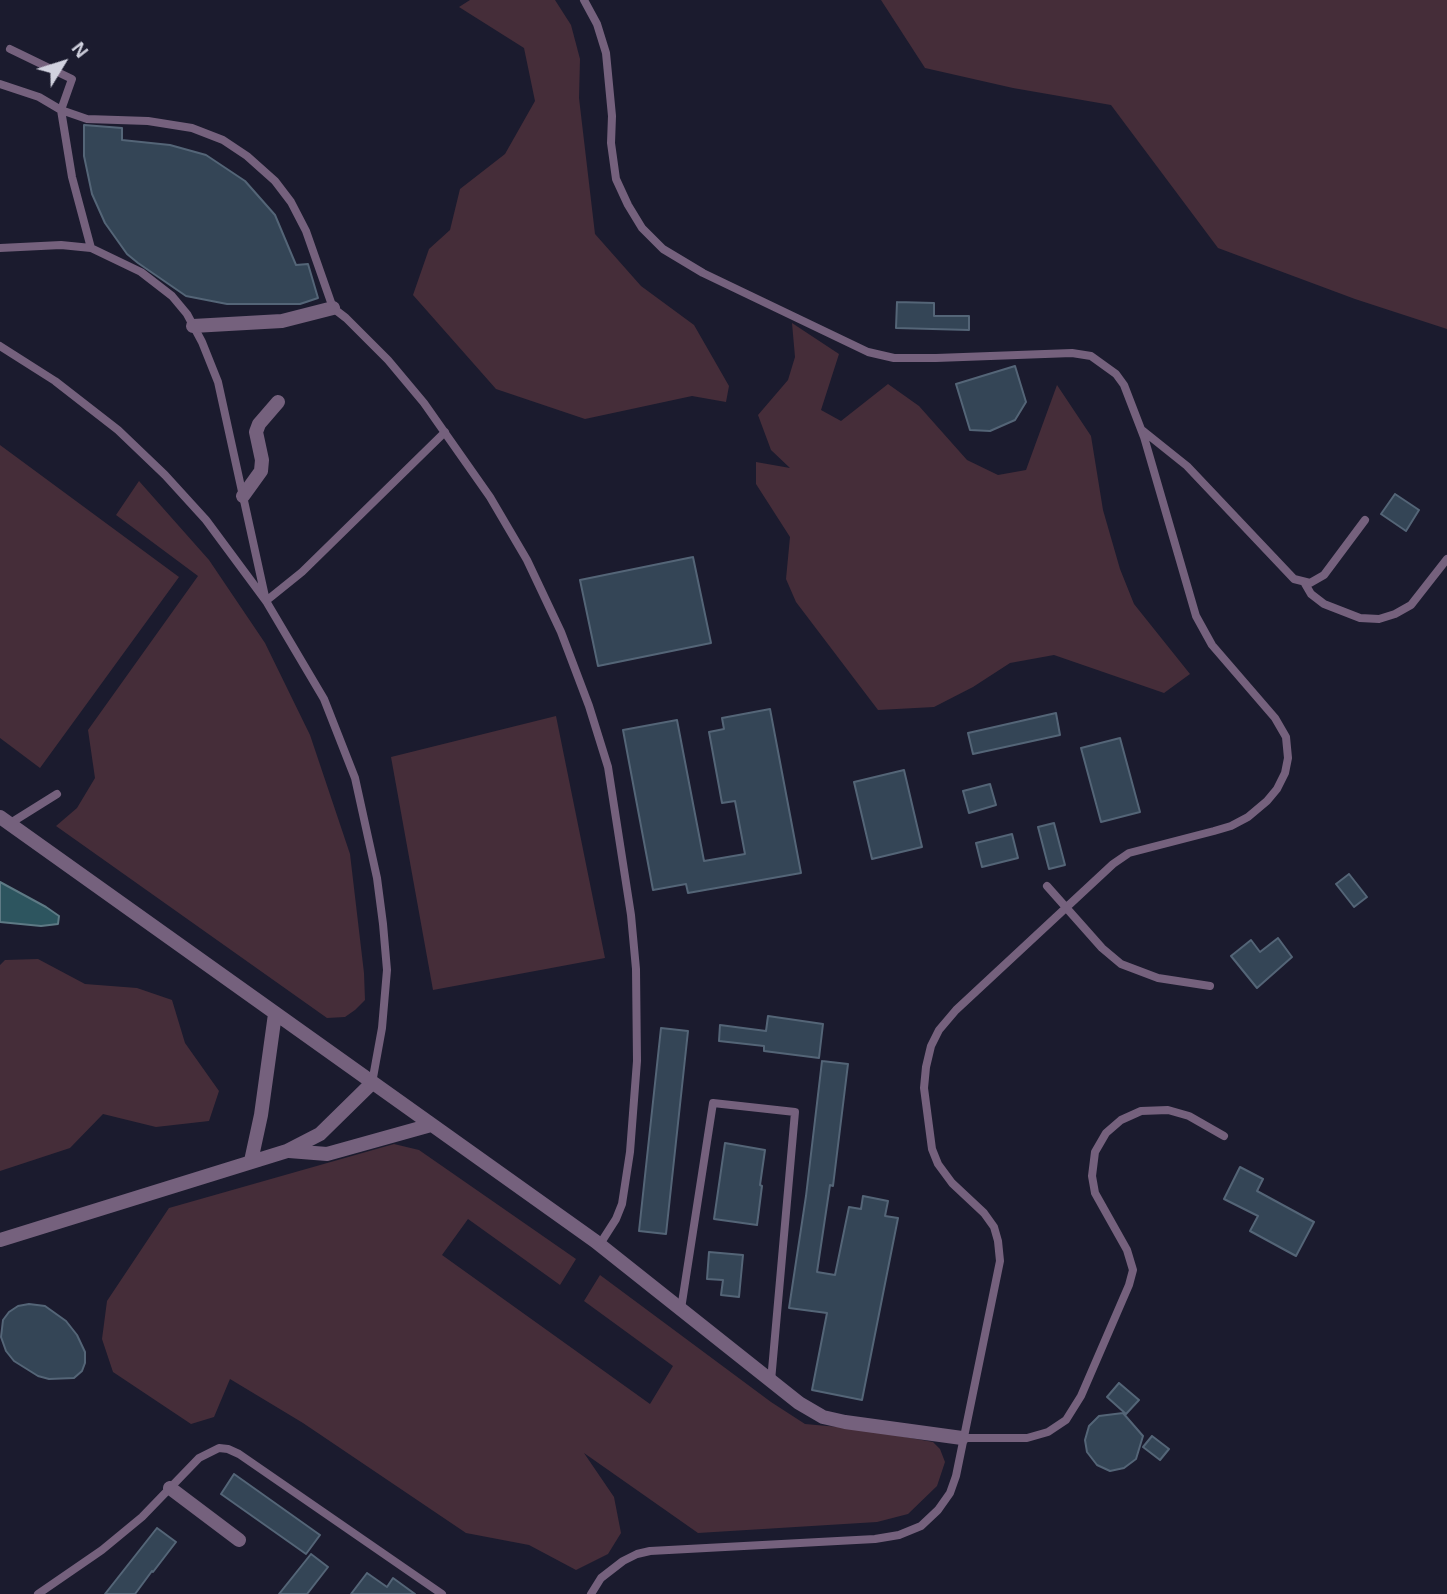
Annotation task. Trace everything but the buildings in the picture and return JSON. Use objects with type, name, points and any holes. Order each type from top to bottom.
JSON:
[{"type":"street","points":[[193,326],[282,321],[332,307]]},
{"type":"street","points":[[243,496],[261,471],[262,460],[256,432],[259,424],[278,401]]},
{"type":"street","points":[[4,820],[600,1244],[799,1403],[823,1417],[845,1422],[962,1438]]},
{"type":"street","points":[[251,1161],[261,1115],[275,1014]]},
{"type":"street","points":[[0,1240],[287,1151],[320,1133],[372,1083]]},
{"type":"street","points":[[287,1151],[327,1154],[431,1125]]},
{"type":"street","points":[[170,1488],[239,1539]]},
{"type":"lane","points":[[584,0],[597,24],[606,53],[612,116],[611,143],[616,179],[642,228],[663,249],[704,273],[868,352],[894,358],[1072,353],[1091,356],[1105,365],[1124,385],[1142,430],[1196,617],[1212,645],[1275,718],[1286,737],[1288,758],[1285,773],[1277,789],[1248,817],[1231,826],[1129,853],[1112,864],[956,1010],[939,1030],[926,1067],[924,1088],[932,1149],[938,1164],[952,1183],[984,1213],[993,1227],[1000,1261],[956,1476],[950,1493],[938,1510],[921,1526],[910,1531],[874,1539],[650,1551],[637,1554],[623,1560],[601,1578],[591,1594]]},
{"type":"lane","points":[[10,49],[72,79],[61,110],[72,177],[91,248]]},
{"type":"lane","points":[[0,84],[39,97],[61,110],[87,119],[148,121],[192,128],[223,140],[247,156],[275,181],[291,202],[306,231],[332,307],[388,360],[445,432],[490,497],[538,584],[579,677],[608,767],[631,915],[636,969],[637,1061],[630,1152],[622,1204],[600,1244]]},
{"type":"lane","points":[[0,248],[61,245],[91,248],[141,272],[172,296],[187,314],[218,383],[266,601]]},
{"type":"lane","points":[[0,346],[55,381],[118,430],[165,475],[206,520],[266,601],[324,699],[355,778],[377,878],[387,970],[382,1028],[372,1083]]},
{"type":"lane","points":[[1142,430],[1187,466],[1294,579],[1310,583],[1324,575],[1365,520]]},
{"type":"lane","points":[[266,601],[302,572],[445,432]]},
{"type":"lane","points":[[1304,582],[1311,594],[1324,604],[1360,618],[1379,618],[1395,614],[1411,605],[1447,559]]},
{"type":"lane","points":[[4,820],[57,794]]},
{"type":"lane","points":[[1047,886],[1102,948],[1122,964],[1158,978],[1210,986]]},
{"type":"lane","points":[[681,1309],[713,1103],[795,1112],[771,1381]]},
{"type":"lane","points":[[962,1438],[1027,1438],[1048,1432],[1066,1420],[1081,1396],[1129,1286],[1133,1270],[1127,1250],[1095,1193],[1092,1175],[1095,1152],[1106,1133],[1121,1120],[1141,1111],[1168,1110],[1189,1116],[1224,1136]]},
{"type":"lane","points":[[37,1594],[102,1550],[142,1517],[208,1452],[219,1448],[228,1449],[442,1594]]},
{"type":"shaded area","points":[[470,0],[555,0],[571,25],[580,59],[579,98],[595,234],[641,286],[694,325],[729,386],[726,402],[692,396],[585,419],[496,389],[413,295],[429,249],[450,230],[460,189],[505,154],[535,101],[524,48],[459,7]]},
{"type":"shaded area","points":[[881,0],[1447,0],[1447,329],[1355,299],[1218,248],[1111,105],[1013,88],[925,68]]},
{"type":"shaded area","points":[[792,323],[839,354],[821,410],[841,421],[888,384],[919,406],[967,460],[998,475],[1026,470],[1057,385],[1091,436],[1103,510],[1120,569],[1134,604],[1190,674],[1164,693],[1054,655],[1010,663],[973,687],[934,707],[878,710],[796,602],[786,579],[790,537],[756,484],[756,462],[790,468],[771,450],[758,415],[788,380],[795,357]]},
{"type":"shaded area","points":[[0,445],[179,577],[40,768],[0,738]]},
{"type":"shaded area","points":[[139,481],[209,560],[265,643],[310,735],[350,854],[365,1000],[345,1017],[327,1018],[56,826],[77,808],[95,778],[88,730],[198,576],[116,515]]},
{"type":"shaded area","points":[[556,716],[605,958],[433,990],[391,757]]},
{"type":"shaded area","points":[[0,882],[59,916],[58,924],[41,926],[0,922]]},
{"type":"shaded area","points":[[38,959],[85,984],[137,988],[172,1000],[185,1043],[219,1091],[209,1121],[156,1127],[103,1114],[70,1148],[0,1171],[0,965],[5,960]]},
{"type":"shaded area","points":[[394,1144],[419,1150],[576,1259],[560,1285],[468,1219],[442,1255],[650,1404],[673,1366],[584,1301],[600,1275],[771,1402],[805,1424],[861,1429],[933,1442],[940,1449],[945,1462],[937,1486],[908,1514],[877,1522],[698,1533],[584,1453],[614,1497],[621,1533],[608,1554],[576,1570],[529,1545],[466,1533],[303,1423],[230,1379],[214,1417],[191,1424],[113,1372],[102,1339],[107,1301],[169,1208]]}]
